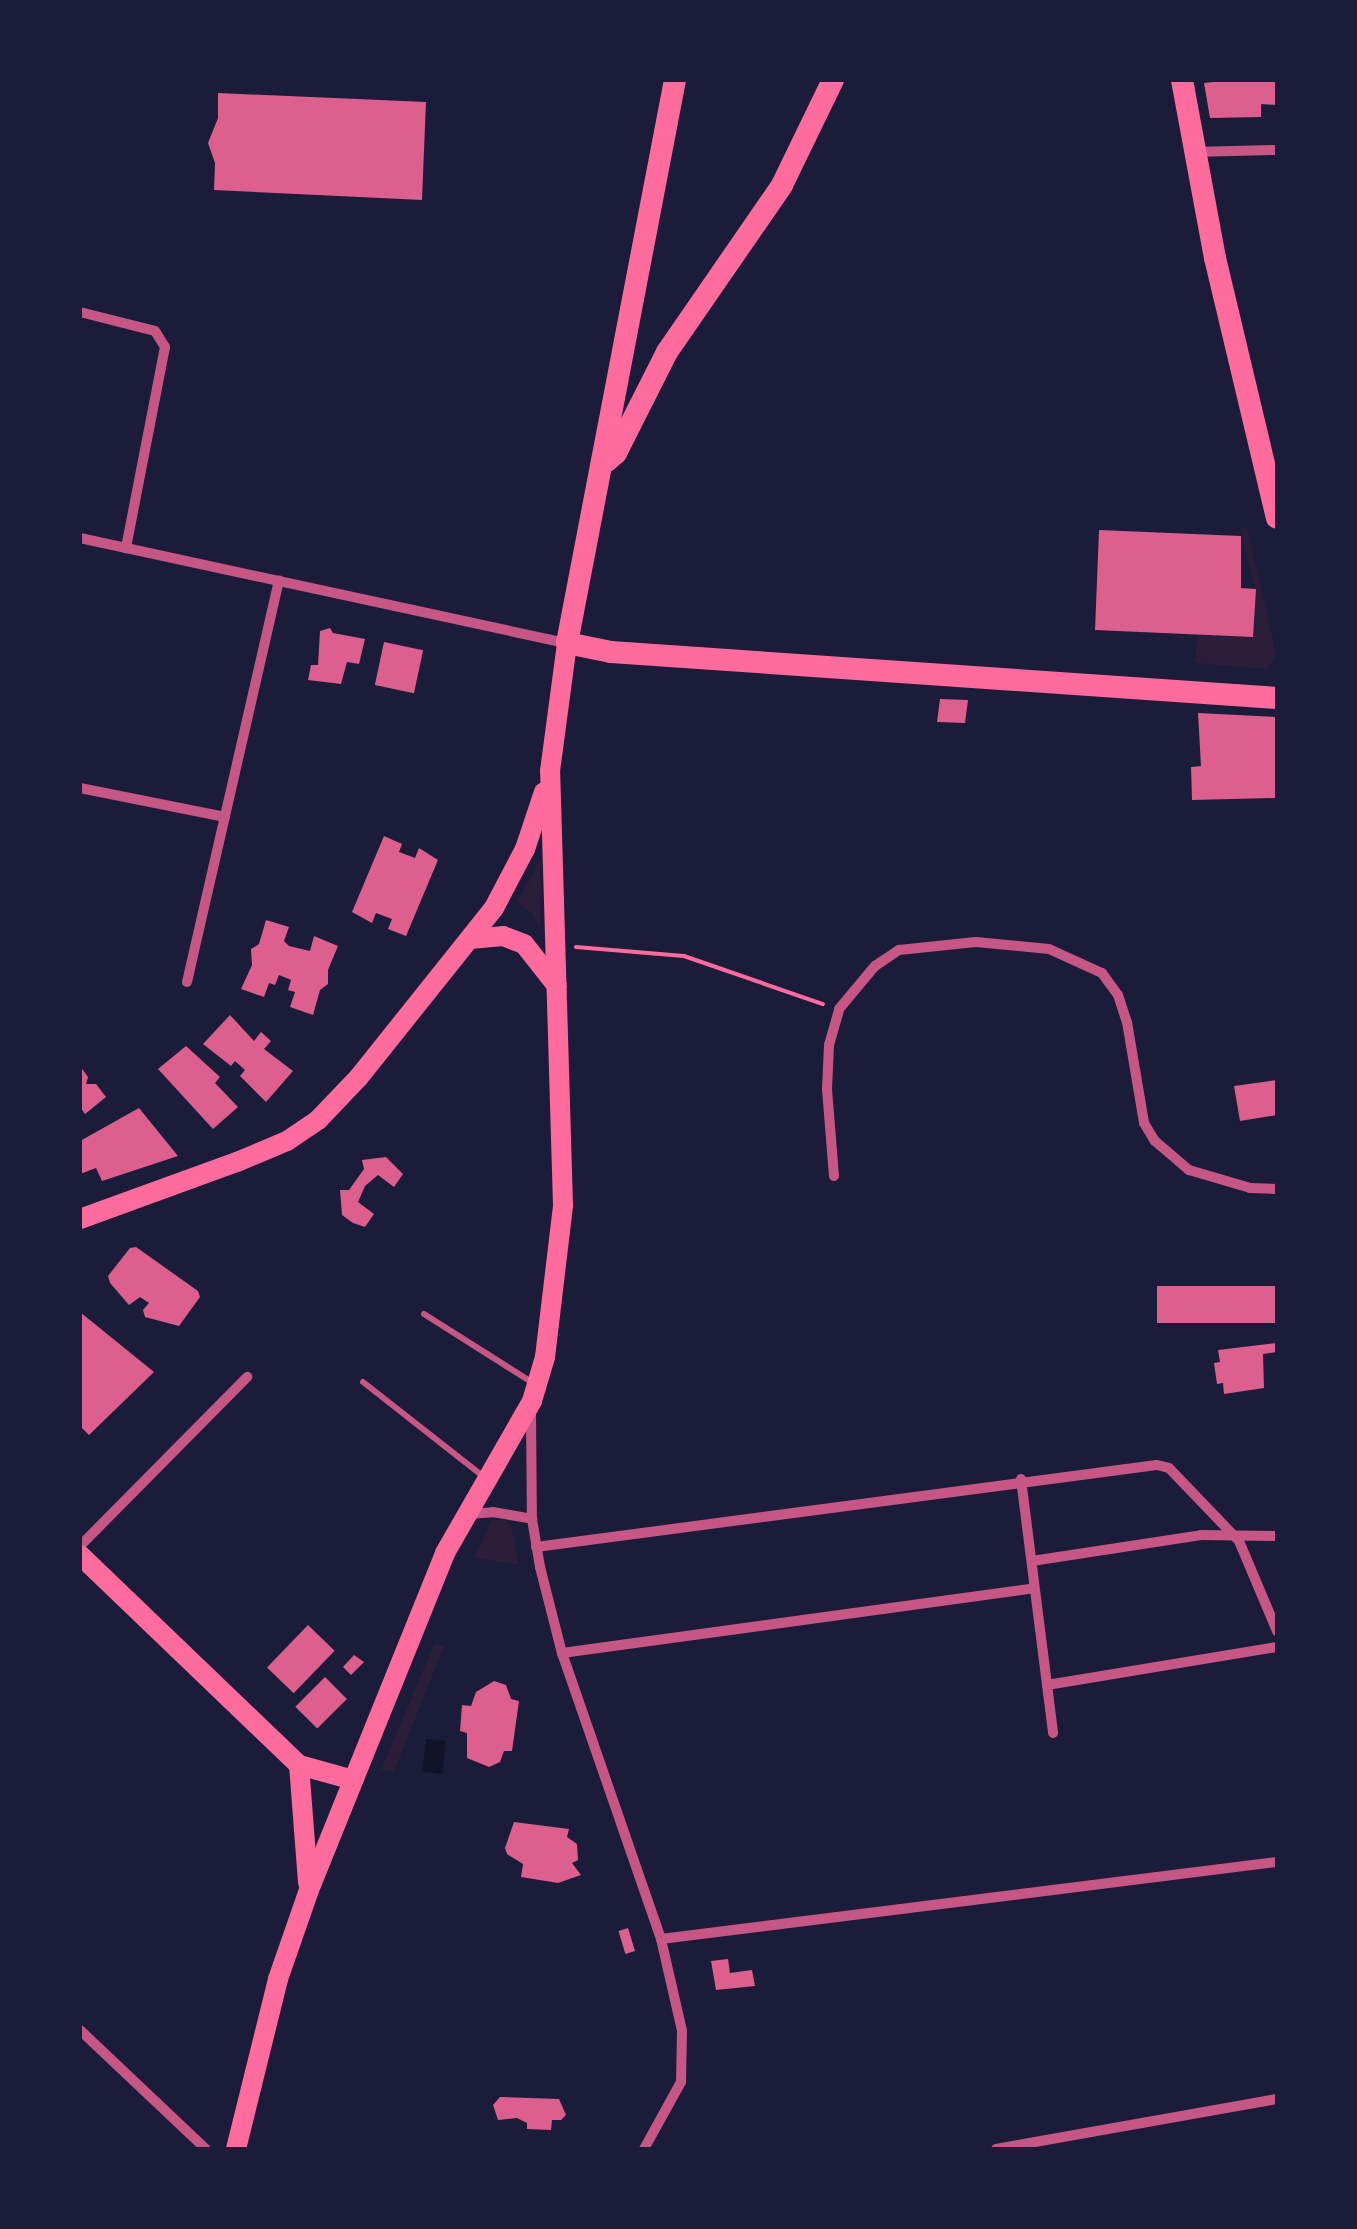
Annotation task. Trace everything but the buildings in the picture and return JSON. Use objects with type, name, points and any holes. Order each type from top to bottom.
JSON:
[{"type":"main road","points":[[80,1219],[237,1162],[286,1141],[318,1120],[360,1078],[510,882],[536,820],[550,771],[567,642],[675,80]]},
{"type":"main road","points":[[600,466],[616,453],[667,352],[782,185],[833,80]]},
{"type":"main road","points":[[1182,80],[1193,152],[1277,518]]},
{"type":"main road","points":[[567,642],[611,652],[1277,698]]},
{"type":"main road","points":[[236,2149],[278,1979],[309,1890],[445,1552],[535,1393],[562,1240],[550,771]]},
{"type":"main road","points":[[470,939],[503,936],[524,944],[558,988]]},
{"type":"main road","points":[[80,1554],[300,1765],[354,1780]]},
{"type":"main road","points":[[300,1765],[309,1890]]},
{"type":"street","points":[[1193,152],[1277,150]]},
{"type":"street","points":[[80,312],[155,331],[165,346],[126,548]]},
{"type":"street","points":[[80,538],[567,642]]},
{"type":"street","points":[[187,982],[280,580]]},
{"type":"street","points":[[80,788],[224,817]]},
{"type":"street","points":[[834,1176],[827,1089],[830,1045],[839,1009],[874,966],[900,950],[930,944],[1014,945],[1079,959],[1102,973],[1118,996],[1127,1022],[1144,1123],[1154,1141],[1189,1170],[1250,1188],[1277,1189]]},
{"type":"street","points":[[80,1546],[247,1377]]},
{"type":"street","points":[[535,1393],[532,1519],[536,1547],[562,1653],[661,1939],[682,2031],[682,2069],[668,2112],[644,2149]]},
{"type":"street","points":[[536,1547],[1149,1464],[1168,1468],[1234,1535],[1277,1631]]},
{"type":"street","points":[[1020,1479],[1054,1733]]},
{"type":"street","points":[[466,1514],[492,1512],[532,1519]]},
{"type":"street","points":[[1032,1561],[1201,1535],[1277,1536]]},
{"type":"street","points":[[562,1653],[1034,1588]]},
{"type":"street","points":[[1048,1685],[1277,1647]]},
{"type":"street","points":[[661,1939],[1277,1862]]},
{"type":"street","points":[[80,2030],[206,2149]]},
{"type":"street","points":[[996,2149],[1053,2144],[1277,2099]]},
{"type":"lane","points":[[424,1314],[535,1393]]},
{"type":"lane","points":[[363,1382],[485,1478]]},
{"type":"path","points":[[596,946],[684,956],[839,1009]]},
{"type":"shaded area","points":[[1240,528],[1247,528],[1276,655],[1267,669],[1195,663],[1198,635],[1253,637],[1255,589]]},
{"type":"shaded area","points":[[541,858],[540,928],[533,914],[517,902]]},
{"type":"shaded area","points":[[492,1520],[505,1520],[511,1525],[519,1565],[474,1558]]},
{"type":"shaded area","points":[[434,1645],[444,1646],[394,1772],[381,1770]]},
{"type":"shaded area","points":[[426,1739],[446,1741],[442,1774],[423,1772]]}]
